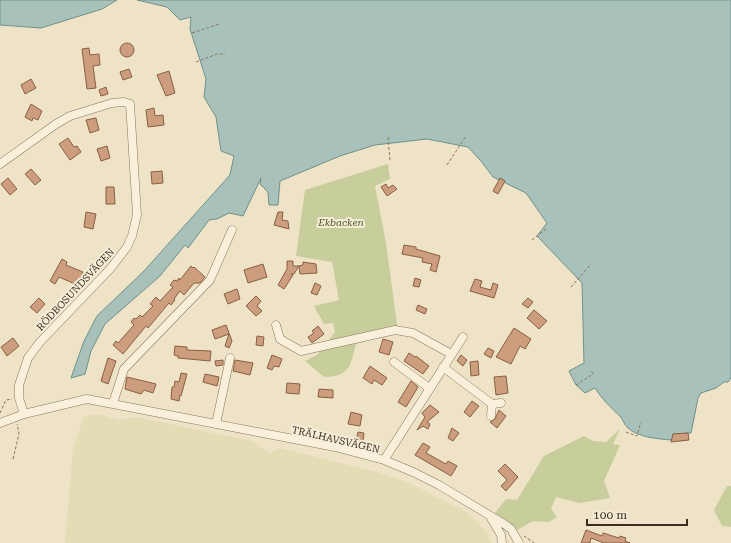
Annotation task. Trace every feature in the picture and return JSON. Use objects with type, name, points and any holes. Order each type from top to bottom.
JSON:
[{"type":"street","name":"RÖDBOSUNDSVÄGEN","points":[[0,164],[56,124],[70,116],[112,103],[124,102],[130,104],[137,215],[132,236],[127,247],[110,269],[34,349],[22,371],[19,385],[19,398],[24,414]]},
{"type":"street","points":[[113,403],[124,369],[129,361],[210,280],[232,230]]},
{"type":"street","points":[[276,325],[280,339],[301,351],[395,330],[413,333],[451,354]]},
{"type":"street","points":[[384,460],[463,337]]},
{"type":"street","points":[[216,424],[230,358]]},
{"type":"street","points":[[394,362],[429,388]]},
{"type":"street","points":[[444,367],[492,404],[501,403]]},
{"type":"street","name":"TRÄLHAVSVÄGEN","points":[[0,423],[24,414],[87,399],[335,447],[384,460],[439,485],[511,529],[519,543]]},
{"type":"street","points":[[491,416],[492,404]]},
{"type":"street","name":"TRÄLHAVSVÄGEN","points":[[488,514],[496,525],[502,543]]},
{"type":"path","points":[[192,33],[218,24]]},
{"type":"path","points":[[196,62],[217,54],[225,54]]},
{"type":"path","points":[[447,165],[466,136]]},
{"type":"path","points":[[388,137],[390,161]]},
{"type":"path","points":[[532,240],[546,229]]},
{"type":"path","points":[[571,287],[591,264]]},
{"type":"path","points":[[576,385],[594,374],[590,370]]},
{"type":"path","points":[[0,413],[6,400],[19,398]]},
{"type":"path","points":[[14,459],[19,434],[16,418]]},
{"type":"path","points":[[626,432],[637,436],[641,422]]},
{"type":"shaded area","points":[[98,414],[119,420],[137,417],[252,441],[269,453],[280,448],[381,473],[409,483],[466,512],[488,534],[491,543],[65,543],[73,449],[84,416]]},
{"type":"green space","name":"Ekbacken","points":[[388,164],[390,179],[375,186],[386,243],[398,331],[356,344],[348,369],[339,375],[324,377],[305,361],[317,355],[335,332],[333,323],[324,324],[314,306],[339,300],[332,262],[296,256],[305,190]]},
{"type":"green space","points":[[620,429],[613,444],[620,445],[604,481],[610,498],[579,503],[556,497],[551,509],[557,517],[549,522],[533,521],[517,530],[494,514],[506,499],[517,500],[544,456],[584,436],[593,441],[606,442]]},
{"type":"green space","points":[[727,486],[731,486],[731,527],[722,526],[714,510]]},
{"type":"water","points":[[0,0],[117,0],[102,9],[41,28],[0,25]]},
{"type":"water","points":[[137,0],[731,0],[731,378],[728,382],[724,382],[716,388],[701,393],[698,398],[691,433],[673,434],[672,440],[648,437],[631,430],[626,426],[620,416],[600,396],[595,388],[585,393],[576,385],[569,371],[584,363],[582,283],[537,236],[547,223],[526,193],[493,177],[468,147],[427,139],[375,145],[340,156],[280,181],[278,205],[269,205],[268,192],[260,184],[261,178],[243,216],[229,213],[217,219],[209,220],[188,248],[185,245],[160,276],[105,324],[91,351],[85,374],[71,378],[84,341],[97,316],[144,271],[230,175],[234,156],[221,151],[216,117],[204,97],[206,79],[190,29],[191,17],[180,20],[167,7]]},
{"type":"building","points":[[124,43],[130,43],[134,47],[134,53],[130,57],[124,57],[120,53],[120,47]]},
{"type":"building","points":[[89,48],[90,55],[99,54],[100,65],[93,66],[96,88],[87,89],[82,49]]},
{"type":"building","points":[[129,69],[132,77],[123,80],[120,72]]},
{"type":"building","points":[[169,71],[175,93],[166,96],[157,75]]},
{"type":"building","points":[[31,79],[36,88],[25,94],[21,85]]},
{"type":"building","points":[[106,87],[108,94],[101,96],[99,90]]},
{"type":"building","points":[[31,104],[42,111],[38,120],[33,118],[32,121],[25,117]]},
{"type":"building","points":[[154,108],[155,116],[163,115],[164,125],[148,127],[146,110]]},
{"type":"building","points":[[96,118],[99,130],[90,133],[86,120]]},
{"type":"building","points":[[68,138],[74,147],[77,146],[81,152],[70,160],[59,144]]},
{"type":"building","points":[[107,146],[110,158],[101,161],[97,149]]},
{"type":"building","points":[[31,169],[41,180],[35,185],[25,174]]},
{"type":"building","points":[[162,171],[163,183],[152,184],[151,172]]},
{"type":"building","points":[[8,178],[17,189],[10,195],[1,184]]},
{"type":"building","points":[[500,178],[505,181],[498,194],[493,191]]},
{"type":"building","points":[[386,184],[388,188],[393,185],[397,189],[387,196],[381,187]]},
{"type":"building","points":[[106,187],[114,187],[115,204],[106,204]]},
{"type":"building","points":[[86,212],[96,214],[93,229],[84,227]]},
{"type":"building","points":[[278,212],[283,212],[282,220],[288,221],[289,229],[274,225]]},
{"type":"building","points":[[404,245],[416,247],[416,249],[440,256],[436,272],[430,270],[432,264],[422,262],[423,258],[402,254]]},
{"type":"building","points":[[62,259],[67,262],[66,265],[83,272],[80,280],[77,279],[75,284],[59,277],[55,284],[50,281]]},
{"type":"building","points":[[287,261],[293,261],[293,266],[299,266],[294,274],[291,274],[293,275],[284,289],[278,285],[287,269]]},
{"type":"building","points":[[303,262],[316,264],[317,273],[300,274],[299,266],[303,265]]},
{"type":"building","points":[[263,264],[267,277],[248,283],[244,270]]},
{"type":"building","points":[[191,266],[205,277],[200,283],[194,283],[184,295],[180,291],[171,305],[169,303],[148,328],[146,326],[123,354],[113,345],[116,341],[118,343],[134,325],[131,322],[134,318],[136,319],[140,315],[142,317],[153,306],[150,304],[156,297],[160,301],[173,287],[170,285],[174,280],[177,281],[179,278],[180,280]]},
{"type":"building","points":[[415,278],[421,280],[419,287],[413,286]]},
{"type":"building","points":[[475,279],[482,281],[480,287],[491,290],[493,283],[498,285],[494,298],[470,291]]},
{"type":"building","points":[[315,283],[321,286],[317,295],[311,293]]},
{"type":"building","points":[[237,289],[240,299],[228,304],[224,294]]},
{"type":"building","points":[[256,296],[261,301],[257,306],[262,311],[256,316],[246,306]]},
{"type":"building","points":[[39,298],[45,304],[37,313],[30,307]]},
{"type":"building","points":[[528,298],[533,302],[528,308],[522,304]]},
{"type":"building","points":[[418,305],[427,309],[425,314],[416,310]]},
{"type":"building","points":[[534,310],[547,321],[539,329],[527,318]]},
{"type":"building","points":[[226,325],[232,341],[229,348],[225,346],[229,334],[215,339],[212,330]]},
{"type":"building","points":[[318,326],[324,334],[312,343],[308,337],[314,333],[312,331]]},
{"type":"building","points":[[514,328],[531,339],[525,349],[520,346],[511,364],[496,357]]},
{"type":"building","points":[[257,336],[264,337],[263,346],[256,345]]},
{"type":"building","points":[[13,338],[19,346],[7,356],[1,347]]},
{"type":"building","points":[[383,339],[393,342],[389,355],[379,352]]},
{"type":"building","points":[[175,346],[187,347],[187,350],[211,351],[210,361],[178,358],[178,356],[174,355]]},
{"type":"building","points":[[488,348],[494,351],[491,358],[484,354]]},
{"type":"building","points":[[409,353],[415,357],[416,356],[429,366],[423,374],[404,361]]},
{"type":"building","points":[[272,355],[282,359],[279,367],[274,366],[272,370],[267,368]]},
{"type":"building","points":[[461,355],[467,360],[463,366],[457,361]]},
{"type":"building","points":[[108,358],[116,361],[108,384],[101,381]]},
{"type":"building","points":[[223,360],[223,365],[216,366],[215,361]]},
{"type":"building","points":[[235,360],[253,363],[250,375],[233,371]]},
{"type":"building","points":[[478,361],[479,375],[471,376],[470,362]]},
{"type":"building","points":[[370,366],[387,378],[382,385],[374,380],[372,384],[363,378]]},
{"type":"building","points":[[181,373],[187,374],[179,401],[171,399],[172,387],[174,387],[175,381],[179,382]]},
{"type":"building","points":[[205,374],[219,377],[217,386],[203,382]]},
{"type":"building","points":[[506,376],[508,393],[496,395],[494,377]]},
{"type":"building","points":[[127,377],[156,384],[153,393],[144,390],[141,394],[125,389]]},
{"type":"building","points":[[411,381],[418,387],[406,407],[398,402]]},
{"type":"building","points":[[287,383],[300,384],[299,394],[286,393]]},
{"type":"building","points":[[319,389],[333,390],[333,398],[318,397]]},
{"type":"building","points":[[472,401],[479,406],[470,417],[464,412]]},
{"type":"building","points":[[430,405],[439,412],[427,422],[430,424],[428,429],[423,426],[417,430],[425,417],[422,413]]},
{"type":"building","points":[[499,410],[506,416],[497,428],[490,422],[495,419]]},
{"type":"building","points":[[351,412],[362,415],[360,426],[348,424]]},
{"type":"building","points":[[452,428],[459,433],[453,441],[448,438]]},
{"type":"building","points":[[358,432],[364,433],[363,441],[356,440]]},
{"type":"building","points":[[688,433],[689,440],[671,442],[673,434]]},
{"type":"building","points":[[423,443],[430,447],[426,453],[446,464],[448,461],[457,466],[451,476],[415,455]]},
{"type":"building","points":[[505,464],[518,477],[506,491],[501,486],[507,480],[498,471]]},
{"type":"building","points":[[586,530],[602,536],[603,533],[619,538],[620,536],[626,538],[625,541],[630,543],[604,543],[591,538],[590,543],[581,543]]}]
